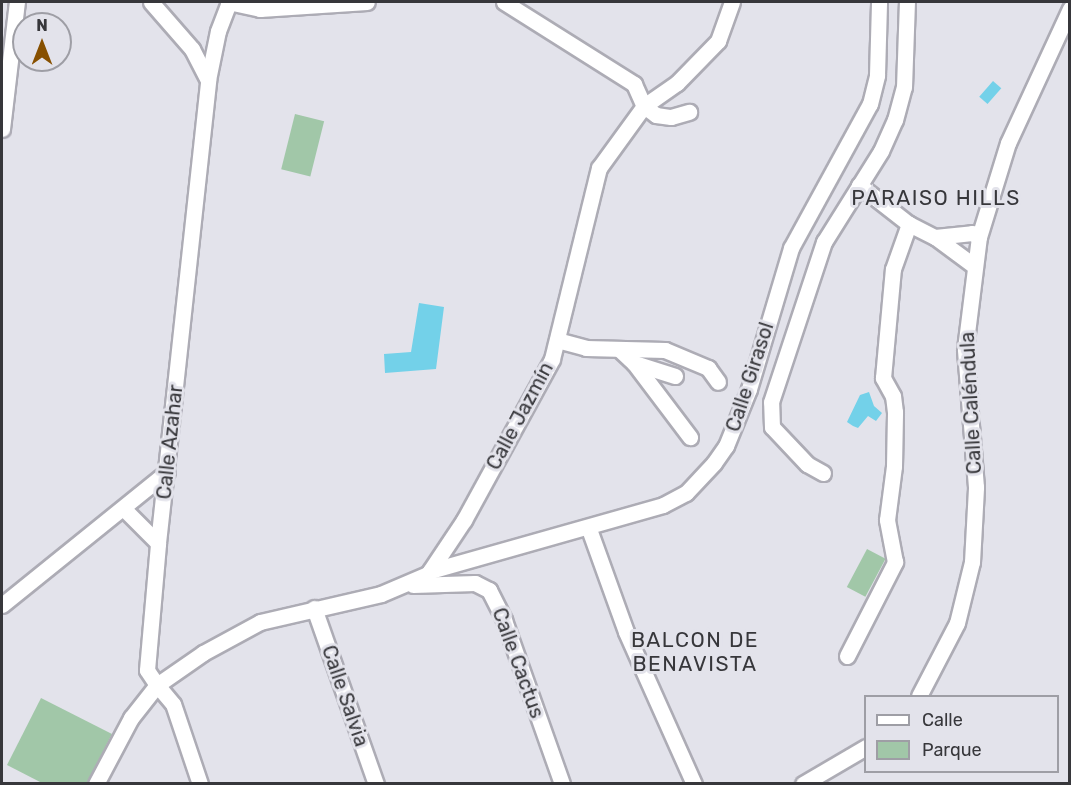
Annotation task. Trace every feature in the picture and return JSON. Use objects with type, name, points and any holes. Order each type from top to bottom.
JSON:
[{"type":"street","points":[[2,129],[17,2]]},
{"type":"street","points":[[152,2],[192,49],[208,80]]},
{"type":"street","points":[[228,2],[260,9],[368,2]]},
{"type":"street","name":"Calle Azahar","points":[[157,685],[147,670],[158,543],[208,80],[218,31],[228,2]]},
{"type":"street","points":[[504,2],[634,84],[644,106],[656,115],[671,117],[689,112]]},
{"type":"street","name":"Calle Jazmín","points":[[157,685],[239,631],[271,618],[406,586],[430,571],[464,520],[552,359],[599,168],[644,106],[677,83],[718,41],[732,2]]},
{"type":"street","name":"Calle Girasol","points":[[430,571],[589,529],[663,505],[686,493],[726,446],[749,389],[791,248],[870,104],[877,75],[879,2]]},
{"type":"street","points":[[823,473],[807,464],[772,427],[771,402],[824,242],[895,120],[904,87],[907,2]]},
{"type":"street","name":"Calle Caléndula","points":[[920,695],[957,623],[972,562],[976,487],[965,349],[979,237],[1008,142],[1070,9]]},
{"type":"street","points":[[859,185],[909,224],[935,237],[974,265]]},
{"type":"street","points":[[847,656],[895,562],[887,520],[894,466],[895,412],[893,396],[883,378],[893,269],[909,224]]},
{"type":"street","points":[[935,237],[972,233],[979,237]]},
{"type":"street","points":[[557,340],[585,348],[665,350],[687,356],[708,368],[718,382]]},
{"type":"street","points":[[620,350],[634,363],[690,437]]},
{"type":"street","points":[[634,363],[675,376]]},
{"type":"street","points":[[2,605],[125,510],[167,472]]},
{"type":"street","points":[[125,510],[158,543]]},
{"type":"street","points":[[589,529],[626,632],[694,783]]},
{"type":"street","name":"Calle Cactus","points":[[406,586],[475,583],[489,590],[504,620],[562,783]]},
{"type":"street","name":"Calle Salvia","points":[[314,608],[376,783]]},
{"type":"street","points":[[96,783],[131,718],[157,685],[173,704],[200,783]]},
{"type":"street","points":[[803,783],[864,748]]},
{"type":"green space","points":[[295,114],[324,121],[310,177],[281,169]]},
{"type":"green space","points":[[867,549],[886,559],[865,597],[847,587]]},
{"type":"green space","points":[[41,698],[112,734],[87,783],[42,783],[7,765]]},
{"type":"water","points":[[993,81],[1001,88],[988,104],[979,97]]},
{"type":"water","points":[[419,303],[444,307],[436,369],[385,373],[384,354],[411,352]]},
{"type":"water","points":[[869,392],[874,406],[882,413],[876,421],[868,416],[858,428],[847,422],[860,395]]},
{"type":"district","name":"PARAISO HILLS","points":[[936,198]]},
{"type":"district","name":"BALCON DE BENAVISTA","points":[[695,652]]}]
